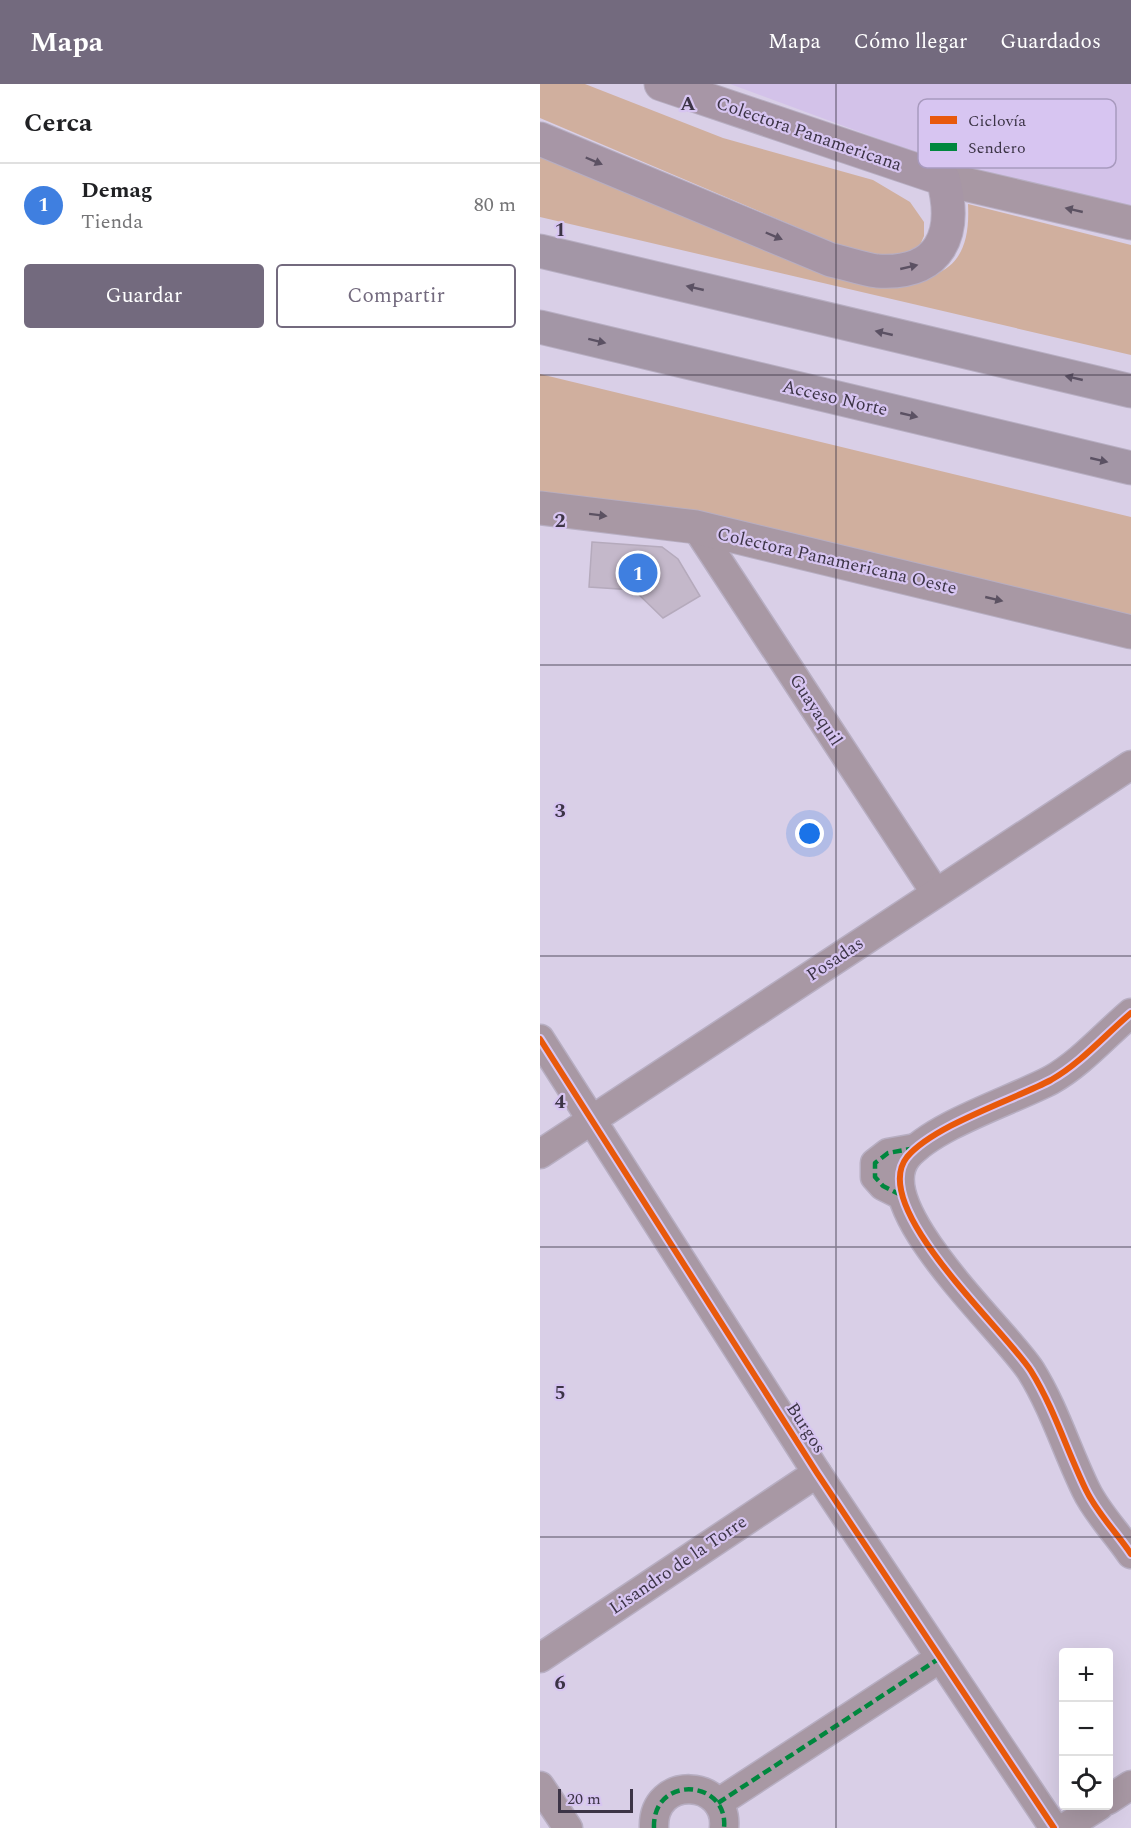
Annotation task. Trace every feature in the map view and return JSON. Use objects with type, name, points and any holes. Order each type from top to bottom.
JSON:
[{"type":"highway","points":[[540,251],[1131,391]]},
{"type":"highway","name":"Acceso Norte","points":[[540,327],[1131,468]]},
{"type":"main road","name":"Colectora Panamericana","points":[[662,84],[943,179]]},
{"type":"main road","points":[[540,139],[831,260],[877,271],[906,269],[923,264],[936,252],[946,234],[950,215],[943,179]]},
{"type":"street","name":"Colectora Panamericana","points":[[943,179],[1131,224]]},
{"type":"street","name":"Colectora Panamericana Oeste","points":[[540,508],[696,527],[1131,632]]},
{"type":"street","name":"Guayaquil","points":[[696,527],[935,892]]},
{"type":"street","name":"Posadas","points":[[540,1154],[1131,765]]},
{"type":"street","points":[[1131,1013],[1074,1066],[1050,1080],[954,1125],[916,1148],[905,1159],[899,1177],[901,1195],[931,1251],[1030,1370],[1051,1409],[1087,1492],[1131,1554]]},
{"type":"street","name":"Burgos","points":[[540,1039],[817,1473],[1054,1828]]},
{"type":"street","name":"Lisandro de la Torre","points":[[540,1658],[817,1473]]},
{"type":"street","points":[[654,1828],[657,1808],[674,1791],[698,1790],[709,1795],[721,1816],[940,1658]]},
{"type":"street","points":[[1113,1797],[1131,1785]]},
{"type":"street","points":[[540,1786],[568,1828]]},
{"type":"street","points":[[1064,1828],[1093,1810]]},
{"type":"shaded area","points":[[540,84],[585,84],[723,138],[873,180],[910,202],[924,222],[924,236],[919,247],[906,254],[884,256],[841,246],[540,118]]},
{"type":"shaded area","points":[[730,84],[1131,84],[1131,210],[979,176],[957,168],[1116,168],[1116,99],[918,99],[918,153]]},
{"type":"shaded area","points":[[540,149],[892,284],[928,278],[952,264],[965,240],[968,204],[1131,245],[1131,355],[540,217]]},
{"type":"shaded area","points":[[540,374],[1131,517],[1131,625],[540,501]]},
{"type":"building","points":[[592,542],[662,547],[678,559],[700,596],[663,618],[634,590],[589,587]]},
{"type":"marked path","points":[[901,1195],[883,1186],[875,1177],[875,1163],[888,1153],[916,1148]]},
{"type":"marked path","points":[[718,1803],[940,1658]]},
{"type":"marked path","points":[[654,1828],[657,1810],[665,1798],[677,1791],[690,1789],[704,1792],[715,1800],[722,1812],[724,1828]]},
{"type":"cycle path","points":[[1131,1013],[1083,1057],[1051,1080],[954,1124],[919,1145],[907,1157],[900,1179],[906,1206],[922,1236],[944,1267],[1031,1371],[1047,1400],[1091,1498],[1131,1554]]},
{"type":"cycle path","points":[[540,1039],[817,1473],[1054,1828]]},
{"type":"place","name":"Demag","points":[[638,573]]}]
